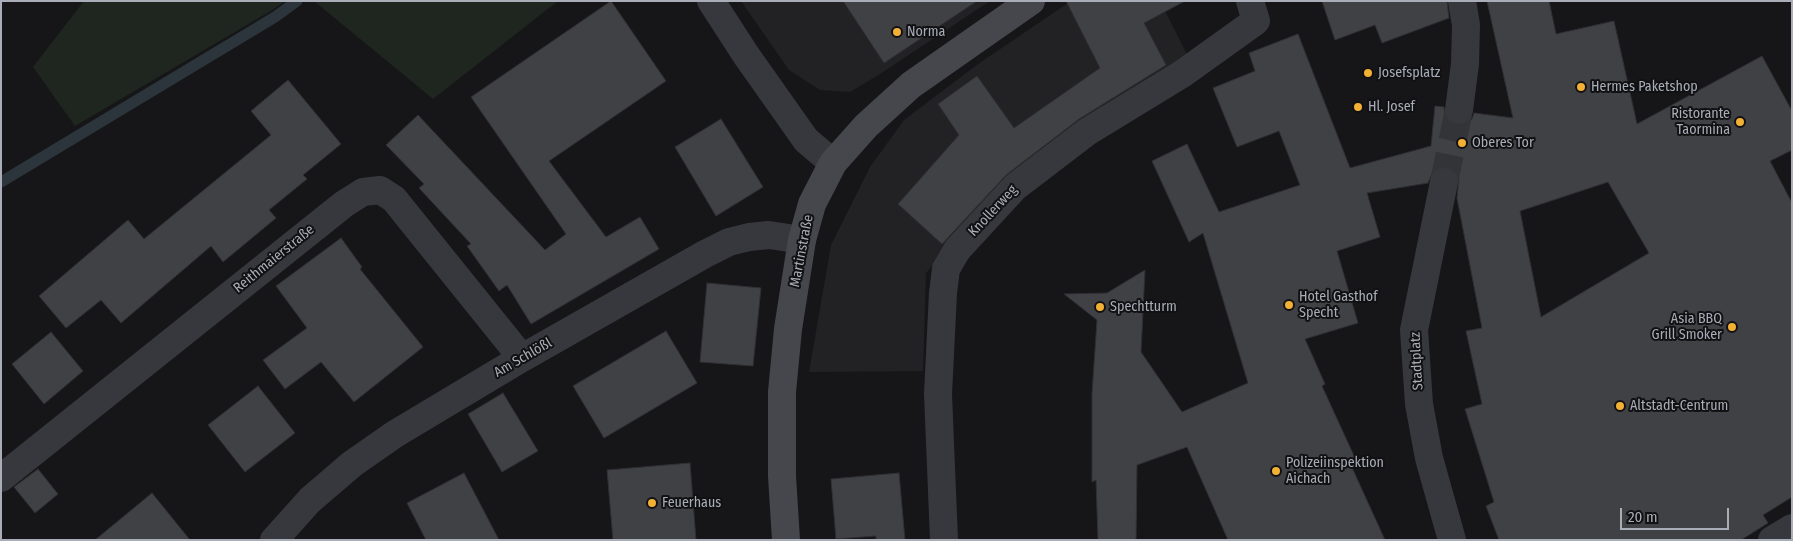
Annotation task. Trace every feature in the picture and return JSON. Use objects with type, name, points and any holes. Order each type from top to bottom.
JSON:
[{"type":"main road","name":"Martinstraße","points":[[786,540],[782,476],[782,392],[788,329],[802,240],[812,204],[833,163],[866,126],[911,85],[1031,1]]},
{"type":"street","points":[[711,1],[746,55],[806,140],[833,163]]},
{"type":"street","points":[[1459,110],[1465,64],[1466,25],[1462,1]]},
{"type":"street","name":"Knollerweg","points":[[944,540],[938,394],[946,269],[957,250],[1015,187],[1088,132],[1182,74],[1253,11]]},
{"type":"street","name":"Stadtplatz","points":[[1444,182],[1414,330],[1420,404],[1429,458],[1452,540]]},
{"type":"street","name":"Reithmaierstraße","points":[[1,478],[344,204],[363,192],[380,190],[394,199],[522,358]]},
{"type":"street","name":"Am Schlößl","points":[[274,540],[310,500],[352,464],[396,434],[522,358],[729,242],[769,235],[802,240]]},
{"type":"street","points":[[1772,540],[1792,528]]},
{"type":"shaded area","points":[[84,1],[285,1],[75,126],[33,67]]},
{"type":"shaded area","points":[[314,1],[558,1],[433,99]]},
{"type":"shaded area","points":[[741,1],[990,1],[850,92],[820,90],[789,70]]},
{"type":"shaded area","points":[[1071,1],[1160,1],[1191,62],[1001,190],[926,273],[923,371],[809,372],[831,245],[870,167],[904,120],[978,64]]},
{"type":"building","points":[[611,1],[666,81],[549,161],[606,237],[640,217],[659,249],[531,324],[507,285],[499,291],[467,246],[471,244],[419,188],[424,184],[386,145],[418,115],[545,250],[566,234],[471,97]]},
{"type":"building","name":"Norma","points":[[843,1],[977,1],[884,63]]},
{"type":"building","points":[[1066,1],[1185,1],[1144,23],[1166,65],[1079,119],[1006,175],[942,244],[898,204],[959,135],[938,104],[977,76],[1014,128],[1100,68]]},
{"type":"building","points":[[1322,1],[1447,1],[1449,18],[1382,43],[1375,25],[1335,40]]},
{"type":"building","points":[[1487,1],[1549,1],[1556,34],[1614,21],[1637,124],[1762,56],[1792,111],[1792,150],[1770,161],[1792,203],[1792,497],[1763,515],[1768,523],[1741,540],[1499,540],[1486,506],[1494,502],[1465,409],[1482,404],[1466,331],[1482,328],[1457,198],[1459,178],[1454,170],[1440,167],[1433,171],[1428,183],[1367,193],[1380,237],[1337,251],[1358,323],[1305,339],[1325,384],[1322,386],[1355,458],[1349,461],[1385,540],[1228,540],[1187,447],[1137,465],[1136,540],[1098,540],[1096,480],[1092,482],[1092,394],[1097,320],[1064,294],[1107,293],[1145,270],[1141,352],[1182,412],[1248,383],[1203,233],[1189,242],[1152,161],[1187,144],[1219,212],[1300,185],[1279,131],[1237,147],[1213,88],[1255,71],[1249,53],[1298,34],[1350,168],[1431,146],[1435,106],[1444,107],[1445,116],[1450,123],[1456,125],[1465,124],[1472,119],[1474,113],[1513,118]],"holes":[[[1608,182],[1649,253],[1541,317],[1520,211]]]},
{"type":"building","points":[[288,80],[341,144],[303,175],[307,179],[269,210],[276,218],[223,262],[211,246],[121,323],[101,300],[66,328],[39,296],[128,220],[144,239],[271,135],[251,111]]},
{"type":"building","points":[[721,119],[763,187],[716,216],[675,147]]},
{"type":"building","points":[[341,238],[362,267],[360,269],[423,347],[354,402],[321,362],[285,389],[263,360],[307,328],[276,286]]},
{"type":"building","points":[[707,283],[761,288],[753,366],[700,362]]},
{"type":"building","points":[[666,331],[697,383],[604,438],[573,386]]},
{"type":"building","points":[[51,332],[83,371],[44,404],[12,364]]},
{"type":"building","points":[[258,386],[295,433],[245,472],[208,425]]},
{"type":"building","points":[[503,393],[538,451],[502,472],[468,414]]},
{"type":"building","name":"Feuerhaus","points":[[690,463],[696,540],[613,540],[607,470]]},
{"type":"building","points":[[38,469],[58,494],[35,513],[14,487]]},
{"type":"building","points":[[464,473],[499,540],[426,540],[407,503]]},
{"type":"building","points":[[899,473],[905,540],[876,540],[876,536],[836,539],[831,479]]},
{"type":"building","points":[[152,493],[190,540],[95,540]]},
{"type":"waterway","points":[[1,182],[275,17],[297,1]]},
{"type":"tunnel","points":[[1444,182],[1459,110]]},
{"type":"place","name":"Norma","points":[[897,32]]},
{"type":"place","name":"Josefsplatz","points":[[1368,73]]},
{"type":"place","name":"Hermes Paketshop","points":[[1581,87]]},
{"type":"place","name":"Hl. Josef","points":[[1358,107]]},
{"type":"place","name":"Ristorante Taormina","points":[[1740,122]]},
{"type":"place","name":"Oberes Tor","points":[[1462,143]]},
{"type":"place","name":"Hotel Gasthof Specht","points":[[1289,305]]},
{"type":"place","name":"Spechtturm","points":[[1100,307]]},
{"type":"place","name":"Asia BBQ Grill Smoker","points":[[1732,327]]},
{"type":"place","name":"Altstadt-Centrum","points":[[1620,406]]},
{"type":"place","name":"Polizeiinspektion Aichach","points":[[1276,471]]},
{"type":"place","name":"Feuerhaus","points":[[652,503]]}]
